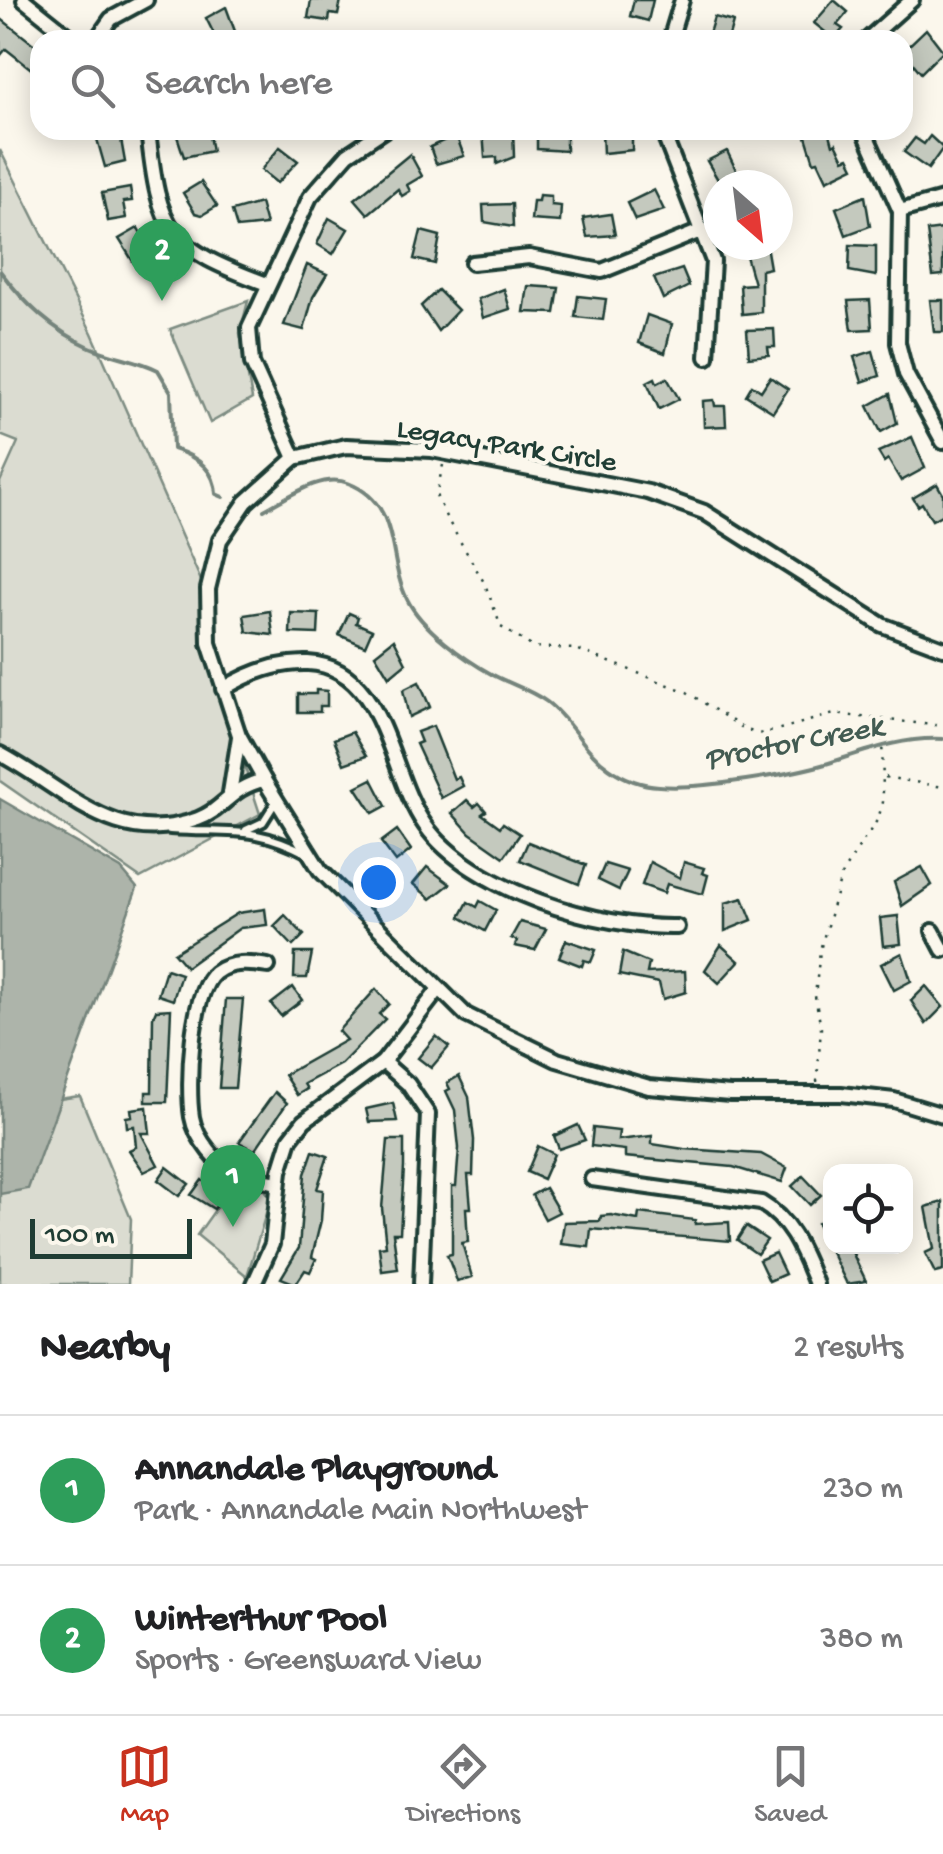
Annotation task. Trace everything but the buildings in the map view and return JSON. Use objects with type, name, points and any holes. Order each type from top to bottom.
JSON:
[{"type":"street","points":[[24,0],[62,30]]},
{"type":"street","points":[[104,30],[112,19],[146,0]]},
{"type":"street","points":[[673,30],[682,0]]},
{"type":"street","points":[[879,30],[912,0]]},
{"type":"street","points":[[149,140],[158,208],[180,242],[194,253],[267,284]]},
{"type":"street","points":[[295,458],[252,362],[249,328],[310,196],[348,154],[369,140]]},
{"type":"street","points":[[666,140],[703,228]]},
{"type":"street","points":[[868,140],[900,210],[898,343],[906,374],[943,442]]},
{"type":"street","points":[[900,210],[943,199]]},
{"type":"street","points":[[472,263],[530,258],[602,271],[703,230]]},
{"type":"street","points":[[707,356],[715,279],[711,260]]},
{"type":"street","name":"Legacy Park Circle","points":[[943,648],[882,625],[704,512],[648,492],[432,450],[346,446],[295,458],[246,502],[220,540],[208,589],[208,643],[222,689],[239,735],[276,800],[312,856],[466,1015],[558,1060],[649,1086],[894,1100],[943,1116]]},
{"type":"street","points":[[222,689],[291,662],[337,667],[370,700],[409,798],[426,826],[452,855],[485,877],[614,925],[677,927]]},
{"type":"street","points":[[230,793],[239,735]]},
{"type":"street","points":[[0,754],[109,820],[132,828],[169,830],[208,815],[230,793],[264,780]]},
{"type":"street","points":[[933,931],[943,950]]},
{"type":"street","points":[[268,966],[229,966],[203,988],[195,1027],[191,1115],[201,1140],[221,1163],[235,1173],[278,1183]]},
{"type":"street","points":[[254,1284],[272,1244],[278,1183],[285,1150],[296,1128],[383,1062],[439,989]]},
{"type":"street","points":[[383,1062],[408,1084],[428,1114],[422,1284]]},
{"type":"street","points":[[592,1179],[761,1203],[775,1211],[796,1237],[816,1284]]},
{"type":"lane","points":[[244,830],[263,822],[276,800]]},
{"type":"lane","points":[[169,830],[244,830],[286,842],[312,856]]},
{"type":"path","points":[[444,465],[436,495],[446,517],[485,584],[501,627],[533,647],[576,649],[688,692],[746,730],[762,734],[834,714],[943,726]]},
{"type":"path","points":[[814,1094],[822,1028],[815,996],[824,932],[842,873],[878,819],[884,776],[882,721]]},
{"type":"path","points":[[884,776],[943,788]]},
{"type":"shaded area","points":[[0,150],[92,333],[206,592],[217,682],[260,814],[140,878],[0,781],[0,482],[18,442],[0,435]]},
{"type":"shaded area","points":[[248,301],[240,333],[252,399],[210,423],[170,329]]},
{"type":"shaded area","points":[[0,799],[121,869],[137,888],[28,1189],[0,1194]]},
{"type":"shaded area","points":[[80,1096],[131,1219],[128,1284],[0,1284],[0,1139],[19,1105]]},
{"type":"shaded area","points":[[235,1182],[265,1189],[270,1200],[247,1276],[197,1235]]},
{"type":"waterway","name":"Proctor Creek","points":[[0,271],[29,305],[63,333],[98,350],[158,370],[171,392],[173,449],[203,465],[212,477],[216,494],[223,497]]},
{"type":"waterway","name":"Proctor Creek","points":[[264,510],[327,481],[348,483],[365,492],[385,518],[401,583],[423,621],[469,661],[547,702],[600,761],[632,780],[676,787],[746,780],[816,767],[900,742],[943,739]]},
{"type":"place","name":"Winterthur Pool","points":[[162,301]]},
{"type":"place","name":"Annandale Playground","points":[[233,1227]]}]
